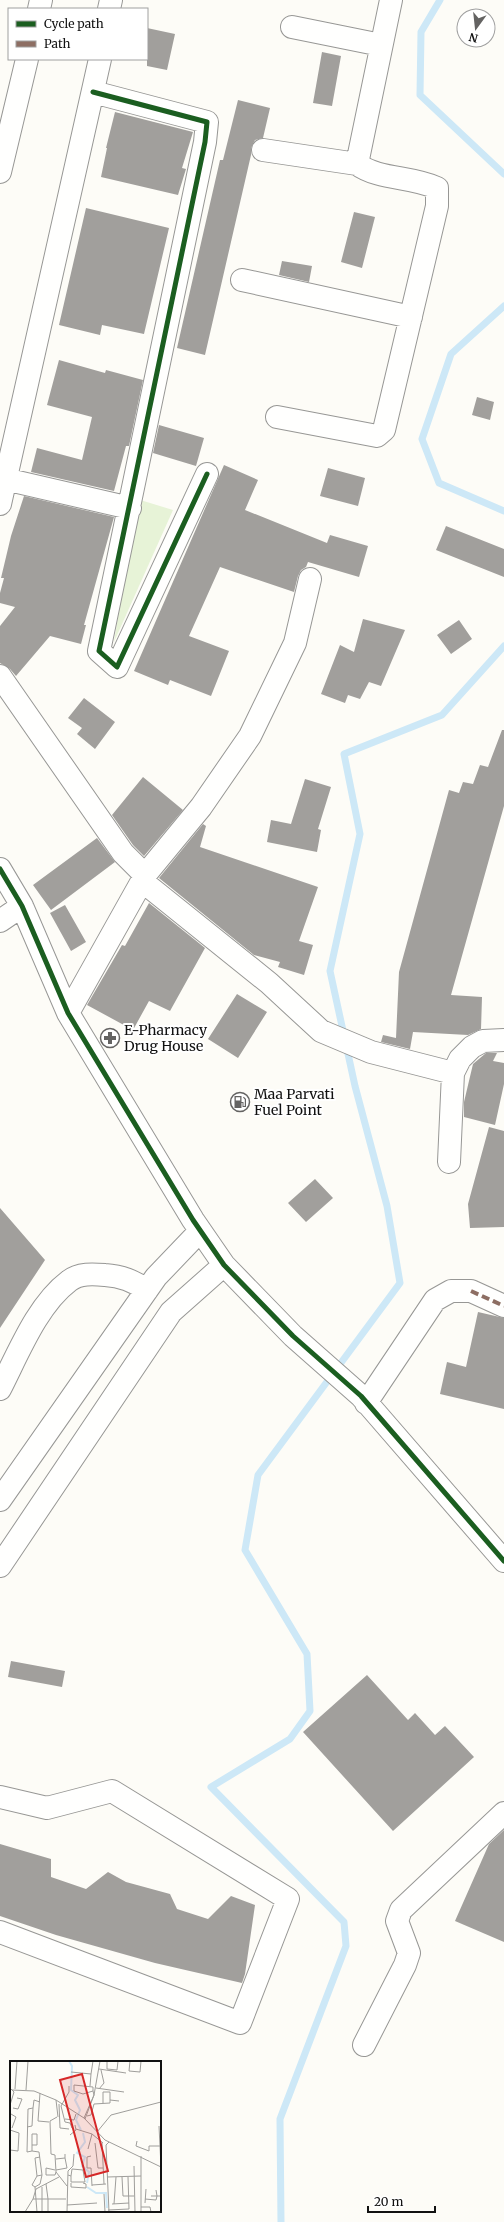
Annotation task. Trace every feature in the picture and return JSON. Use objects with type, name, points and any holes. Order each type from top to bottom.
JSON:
[{"type":"street","points":[[357,164],[391,0]]},
{"type":"street","points":[[292,27],[381,44]]},
{"type":"street","points":[[0,172],[27,60]]},
{"type":"street","points":[[0,504],[3,478],[100,60]]},
{"type":"street","points":[[93,92],[207,122],[205,142],[130,508],[99,650],[117,667],[207,474]]},
{"type":"street","points":[[263,150],[357,164],[366,170],[426,182],[437,188],[436,206],[384,430],[377,436],[277,417]]},
{"type":"street","points":[[242,280],[411,317]]},
{"type":"street","points":[[3,478],[130,508]]},
{"type":"street","points":[[68,1013],[143,878],[201,807],[250,736],[295,643],[310,579]]},
{"type":"street","points":[[0,676],[38,727],[124,853],[143,878],[269,983],[322,1031],[371,1052],[453,1073]]},
{"type":"street","points":[[0,869],[22,906],[68,1013],[200,1231],[224,1265],[293,1336],[363,1399],[504,1561]]},
{"type":"street","points":[[0,922],[22,906]]},
{"type":"street","points":[[448,1162],[453,1073],[460,1059],[472,1047],[483,1041],[504,1040]]},
{"type":"street","points":[[0,1500],[156,1277],[200,1231]]},
{"type":"street","points":[[0,1566],[170,1312],[224,1265]]},
{"type":"street","points":[[0,1389],[45,1304],[70,1280],[88,1274],[110,1275],[130,1279],[147,1290]]},
{"type":"street","points":[[363,1399],[435,1300],[452,1291],[471,1291],[504,1306]]},
{"type":"street","points":[[0,1796],[47,1808],[112,1791],[288,1899],[240,2023],[0,1932]]},
{"type":"street","points":[[364,2045],[405,1965],[409,1953],[398,1921],[401,1910],[504,1813]]},
{"type":"green space","points":[[137,499],[173,510],[114,642]]},
{"type":"building","points":[[148,28],[175,34],[167,70],[147,66]]},
{"type":"building","points":[[322,52],[341,56],[332,106],[313,103]]},
{"type":"building","points":[[238,100],[270,108],[263,138],[255,140],[251,148],[251,155],[205,355],[177,348],[220,160],[223,160]]},
{"type":"building","points":[[115,112],[193,132],[182,168],[186,169],[178,195],[101,177],[106,148]]},
{"type":"building","points":[[86,208],[169,228],[144,334],[102,325],[100,335],[59,325]]},
{"type":"building","points":[[354,212],[375,217],[362,268],[341,262]]},
{"type":"building","points":[[282,261],[312,266],[309,282],[279,275]]},
{"type":"building","points":[[59,360],[105,373],[106,370],[143,380],[129,446],[126,446],[114,491],[31,472],[37,448],[82,460],[92,417],[47,405]]},
{"type":"building","points":[[477,397],[494,402],[490,420],[472,415]]},
{"type":"building","points":[[159,425],[204,438],[196,466],[153,453]]},
{"type":"building","points":[[224,465],[258,480],[245,510],[327,543],[330,535],[368,546],[359,577],[308,562],[306,567],[301,570],[298,576],[294,592],[220,567],[189,636],[229,651],[211,696],[170,680],[168,685],[134,671]]},
{"type":"building","points":[[328,468],[365,478],[358,506],[320,496]]},
{"type":"building","points":[[24,496],[114,517],[84,625],[86,625],[81,644],[50,636],[16,676],[10,669],[0,663],[0,626],[15,607],[0,603],[0,593],[4,578],[1,578],[11,536]]},
{"type":"building","points":[[446,526],[504,549],[504,577],[436,550]]},
{"type":"building","points":[[363,619],[405,630],[381,686],[369,682],[360,699],[348,695],[345,703],[321,694],[340,645],[354,652]]},
{"type":"building","points":[[459,620],[472,639],[451,654],[437,635]]},
{"type":"building","points":[[84,698],[115,722],[95,749],[77,734],[82,728],[68,718]]},
{"type":"building","points":[[502,730],[504,730],[504,806],[451,995],[482,997],[481,1029],[468,1035],[413,1032],[410,1049],[381,1042],[383,1035],[396,1038],[399,972],[449,790],[459,793],[463,782],[473,784],[480,765],[488,767]]},
{"type":"building","points":[[143,777],[183,810],[144,856],[133,845],[112,815]]},
{"type":"building","points":[[305,779],[331,787],[318,829],[321,830],[317,852],[267,842],[271,820],[291,824]]},
{"type":"building","points":[[203,824],[206,826],[200,847],[318,887],[299,941],[313,945],[304,975],[278,967],[280,962],[254,955],[159,878]]},
{"type":"building","points":[[97,838],[115,862],[51,910],[33,885]]},
{"type":"building","points":[[149,903],[205,948],[170,1011],[149,1001],[133,1030],[87,1005],[122,945],[125,946]]},
{"type":"building","points":[[65,905],[86,942],[71,951],[50,913]]},
{"type":"building","points":[[237,994],[267,1012],[238,1058],[208,1039]]},
{"type":"building","points":[[486,1053],[497,1053],[493,1061],[504,1063],[504,1084],[495,1125],[464,1117],[464,1102],[473,1064]]},
{"type":"building","points":[[489,1127],[504,1131],[504,1227],[470,1228],[468,1204]]},
{"type":"building","points":[[315,1179],[333,1198],[306,1222],[288,1203]]},
{"type":"building","points":[[0,1208],[45,1260],[0,1328]]},
{"type":"building","points":[[478,1312],[504,1318],[504,1409],[440,1394],[447,1362],[466,1367]]},
{"type":"building","points":[[11,1661],[65,1671],[62,1687],[8,1677]]},
{"type":"building","points":[[367,1675],[408,1720],[415,1713],[435,1735],[445,1726],[474,1757],[393,1831],[303,1732]]},
{"type":"building","points":[[504,1830],[504,1942],[455,1921],[489,1844]]},
{"type":"building","points":[[0,1844],[51,1859],[51,1877],[86,1889],[108,1872],[126,1882],[170,1894],[177,1909],[208,1919],[231,1896],[255,1905],[245,1974],[242,1983],[155,1963],[56,1935],[0,1916]]},
{"type":"waterway","points":[[440,0],[421,32],[420,95],[504,174]]},
{"type":"waterway","points":[[504,306],[451,354],[422,439],[439,483],[504,511]]},
{"type":"waterway","points":[[281,2222],[280,2119],[346,1946],[344,1922],[211,1787],[290,1739],[310,1711],[307,1654],[245,1550],[258,1475],[400,1283],[387,1206],[355,1086],[330,971],[360,834],[344,754],[442,715],[504,646]]},
{"type":"marked path","points":[[471,1291],[504,1306]]},
{"type":"cycle path","points":[[93,92],[207,122],[205,142],[99,651],[117,667],[207,474]]},
{"type":"cycle path","points":[[0,869],[22,906],[68,1013],[193,1220],[224,1265],[293,1336],[361,1396],[504,1561]]},
{"type":"place","name":"E-Pharmacy Drug House","points":[[110,1038]]},
{"type":"place","name":"Maa Parvati Fuel Point","points":[[240,1102]]}]
